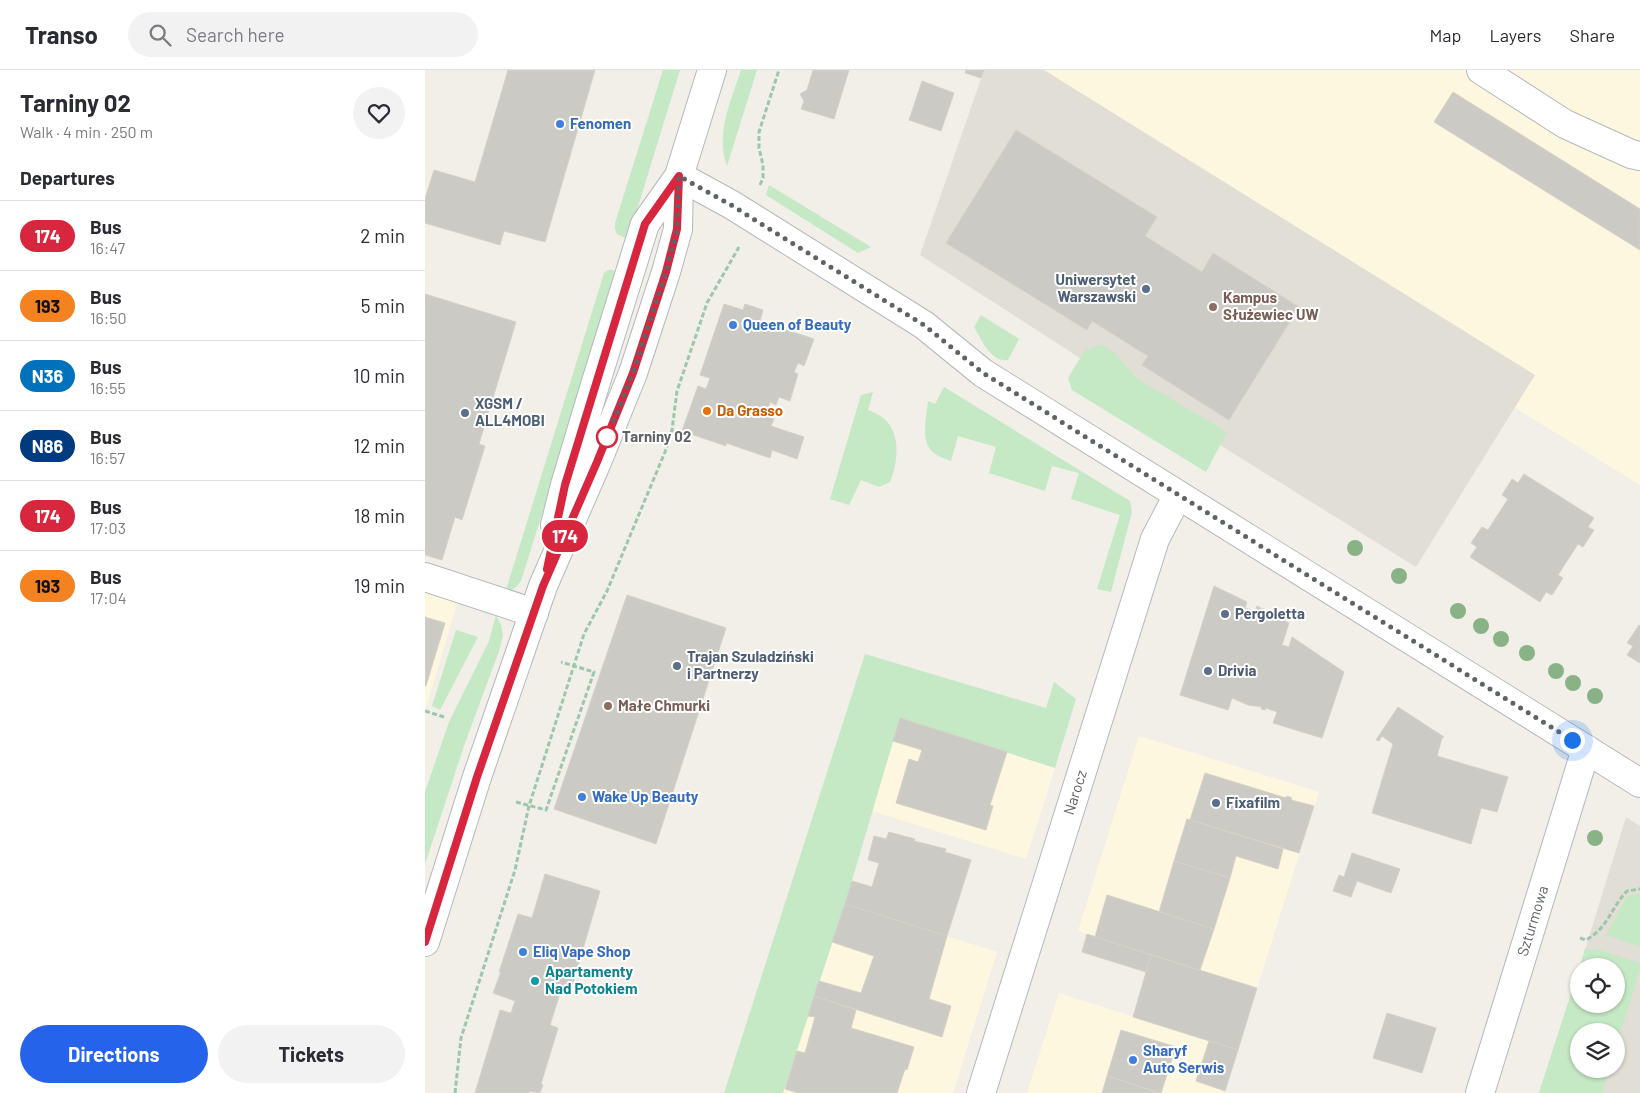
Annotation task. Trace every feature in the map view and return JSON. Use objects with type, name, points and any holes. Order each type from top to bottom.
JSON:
[{"type":"street","points":[[425,942],[477,777],[543,586],[633,373],[666,272],[677,229],[679,176],[712,70]]},
{"type":"street","points":[[1481,70],[1565,124],[1631,154],[1640,156]]},
{"type":"street","points":[[679,176],[731,205],[924,325],[983,373],[1640,782]]},
{"type":"street","name":"Narocz","points":[[981,1093],[1155,539],[1178,495]]},
{"type":"street","points":[[425,577],[534,613]]},
{"type":"street","name":"Szturmowa","points":[[1480,1093],[1586,749]]},
{"type":"path","points":[[758,192],[763,178],[759,132],[779,70]]},
{"type":"path","points":[[455,1093],[461,1038],[515,870],[529,806],[573,666],[584,634],[607,590],[665,452],[672,430],[677,391],[707,303],[716,285],[733,260],[740,243]]},
{"type":"path","points":[[516,802],[546,810],[594,672],[561,662]]},
{"type":"path","points":[[425,711],[444,717]]},
{"type":"path","points":[[1580,938],[1586,940],[1606,924],[1618,901],[1627,890],[1640,889]]},
{"type":"shaded area","name":"Kampus Służewiec UW","points":[[984,70],[1044,70],[1535,375],[1416,567],[1080,358],[920,255]]},
{"type":"shaded area","points":[[1044,70],[1640,70],[1640,485],[1514,407],[1535,375]]},
{"type":"shaded area","points":[[425,591],[458,601],[425,710]]},
{"type":"shaded area","points":[[900,718],[1055,768],[1026,859],[872,811]]},
{"type":"shaded area","points":[[1139,736],[1319,792],[1257,988],[1078,931]]},
{"type":"shaded area","points":[[1626,817],[1640,826],[1640,1093],[1539,1093],[1570,997],[1570,1013],[1625,1013],[1625,958],[1582,958]]},
{"type":"shaded area","points":[[845,904],[997,952],[953,1093],[783,1093]]},
{"type":"shaded area","points":[[1059,993],[1238,1050],[1224,1093],[1027,1093]]},
{"type":"green space","points":[[663,70],[680,70],[628,239],[617,234],[615,223]]},
{"type":"green space","points":[[741,70],[757,70],[727,166],[723,142],[724,130],[729,106]]},
{"type":"green space","points":[[769,185],[871,247],[858,253],[766,195]]},
{"type":"green space","points":[[608,270],[618,272],[521,581],[513,589],[506,590],[604,273]]},
{"type":"green space","points":[[981,315],[1019,339],[1008,360],[996,358],[984,344],[974,327]]},
{"type":"green space","points":[[1101,345],[1114,352],[1136,378],[1227,432],[1206,472],[1072,390],[1068,378],[1085,350]]},
{"type":"green space","points":[[944,387],[1130,501],[1132,512],[1111,592],[1097,589],[1120,515],[1071,499],[1079,473],[1052,466],[1045,491],[989,473],[996,447],[958,436],[951,461],[934,453],[927,444],[926,439],[925,426],[928,401],[935,404]]},
{"type":"green space","points":[[873,392],[868,410],[882,417],[893,431],[897,448],[895,466],[890,482],[879,487],[861,480],[849,505],[830,499],[861,395]]},
{"type":"green space","points":[[496,615],[503,635],[499,651],[465,743],[425,864],[425,792],[449,722],[489,641]]},
{"type":"green space","points":[[456,630],[478,637],[440,710],[432,706]]},
{"type":"green space","points":[[865,654],[1046,708],[1054,682],[1076,699],[1055,768],[900,718],[845,904],[783,1093],[724,1093]]},
{"type":"green space","points":[[1640,894],[1640,946],[1606,935],[1627,896]]},
{"type":"green space","points":[[1585,949],[1596,949],[1624,958],[1582,958]]},
{"type":"green space","points":[[1625,958],[1640,963],[1640,970],[1623,1023],[1570,1023],[1570,1078],[1606,1078],[1602,1093],[1539,1093],[1570,997],[1570,1013],[1625,1013]]},
{"type":"building","points":[[508,70],[595,70],[545,242],[504,231],[500,245],[425,223],[425,199],[434,170],[475,182]]},
{"type":"building","points":[[813,70],[849,70],[834,119],[801,109],[804,101],[800,94],[807,90]]},
{"type":"building","points":[[966,70],[984,70],[981,78],[965,73]]},
{"type":"building","points":[[922,81],[954,93],[941,131],[909,120]]},
{"type":"building","points":[[1453,92],[1640,209],[1640,250],[1434,122]]},
{"type":"building","name":"Uniwersytet Warszawski","points":[[1016,130],[1157,217],[1145,236],[1202,272],[1213,253],[1299,307],[1229,420],[1142,365],[1148,356],[1092,321],[1087,330],[946,243]]},
{"type":"building","points":[[425,294],[516,322],[479,444],[485,446],[462,520],[455,517],[442,560],[425,555]]},
{"type":"building","points":[[724,304],[743,310],[745,304],[763,310],[760,321],[814,339],[804,366],[798,363],[794,372],[798,374],[790,401],[779,397],[776,405],[770,402],[766,416],[774,419],[771,426],[804,437],[797,459],[772,450],[770,458],[682,431],[698,386],[706,389],[710,378],[700,375]]},
{"type":"building","points":[[1524,474],[1594,518],[1588,527],[1594,530],[1583,547],[1578,544],[1558,575],[1563,578],[1552,595],[1546,592],[1540,602],[1470,557],[1477,547],[1471,543],[1482,527],[1488,530],[1508,499],[1502,495],[1512,479],[1518,483]]},
{"type":"building","points":[[1214,586],[1247,602],[1245,608],[1255,611],[1257,606],[1289,623],[1282,645],[1289,647],[1292,637],[1344,672],[1322,738],[1273,723],[1277,712],[1266,708],[1265,710],[1261,709],[1262,707],[1248,705],[1232,698],[1228,710],[1180,695]]},
{"type":"building","points":[[627,595],[726,628],[656,844],[554,809]]},
{"type":"building","points":[[425,617],[445,623],[426,686],[425,686]]},
{"type":"building","points":[[1639,625],[1640,663],[1627,655],[1633,646],[1627,643]]},
{"type":"building","points":[[1398,707],[1444,737],[1442,738],[1437,756],[1508,777],[1497,812],[1481,808],[1471,844],[1372,813],[1393,744],[1382,736],[1379,741],[1376,740]]},
{"type":"building","points":[[900,718],[1007,752],[990,805],[993,806],[986,830],[896,803],[909,759],[918,762],[922,750],[893,741]]},
{"type":"building","points":[[1205,773],[1286,798],[1287,796],[1292,798],[1291,800],[1314,806],[1299,853],[1190,820]]},
{"type":"building","points":[[1187,819],[1283,849],[1278,869],[1236,856],[1230,878],[1174,861]]},
{"type":"building","points":[[889,832],[946,849],[945,852],[971,860],[947,936],[845,904],[852,881],[872,887],[879,863],[868,860],[874,836],[886,839]]},
{"type":"building","points":[[1352,853],[1400,869],[1391,893],[1357,881],[1351,897],[1333,891],[1339,875],[1344,877]]},
{"type":"building","points":[[1174,861],[1230,878],[1214,929],[1159,912]]},
{"type":"building","name":"Apartamenty Nad Potokiem","points":[[545,874],[600,891],[570,993],[561,990],[550,1025],[558,1028],[541,1084],[543,1085],[540,1093],[529,1091],[529,1093],[475,1093],[500,1010],[511,1013],[515,1001],[493,993],[501,972],[499,972],[518,914],[532,918]]},
{"type":"building","points":[[1107,895],[1214,929],[1200,970],[1095,937]]},
{"type":"building","points":[[845,904],[947,936],[929,999],[951,1006],[942,1037],[814,996],[819,981],[861,993],[874,956],[832,942]]},
{"type":"building","points":[[1087,934],[1151,955],[1146,972],[1082,952]]},
{"type":"building","points":[[1151,955],[1257,988],[1238,1050],[1133,1017]]},
{"type":"building","points":[[814,996],[856,1010],[851,1028],[914,1047],[897,1093],[798,1093],[785,1089],[797,1051],[805,1053],[815,1017],[808,1016]]},
{"type":"building","points":[[1387,1013],[1436,1028],[1422,1073],[1373,1058]]},
{"type":"building","points":[[1121,1030],[1176,1047],[1161,1093],[1107,1076]]},
{"type":"building","points":[[1209,1041],[1238,1050],[1225,1091],[1196,1081]]},
{"type":"building","points":[[1107,1076],[1159,1093],[1102,1093]]},
{"type":"bus line","name":"174","points":[[425,942],[477,777],[543,586],[633,373],[666,272],[677,229],[679,176],[645,224],[565,485],[547,569]]},
{"type":"place","name":"Fenomen","points":[[560,124]]},
{"type":"place","name":"Uniwersytet Warszawski","points":[[1146,289]]},
{"type":"place","name":"Kampus Służewiec UW","points":[[1213,307]]},
{"type":"place","name":"Queen of Beauty","points":[[733,325]]},
{"type":"place","name":"Da Grasso","points":[[707,411]]},
{"type":"place","name":"XGSM / ALL4MOBI","points":[[465,413]]},
{"type":"place","name":"Tarniny 02","points":[[607,437]]},
{"type":"place","name":"Pergoletta","points":[[1225,614]]},
{"type":"place","name":"Trajan Szuladziński i Partnerzy","points":[[677,666]]},
{"type":"place","name":"Drivia","points":[[1208,671]]},
{"type":"place","name":"Małe Chmurki","points":[[608,706]]},
{"type":"place","name":"Wake Up Beauty","points":[[582,797]]},
{"type":"place","name":"Fixafilm","points":[[1216,803]]},
{"type":"place","name":"Eliq Vape Shop","points":[[523,952]]},
{"type":"place","name":"Apartamenty Nad Potokiem","points":[[535,981]]},
{"type":"place","name":"Sharyf Auto Serwis","points":[[1133,1060]]},
{"type":"route","points":[[607,437],[633,373],[666,272],[677,229],[679,176],[731,205],[924,325],[983,373],[1572,740]]}]
